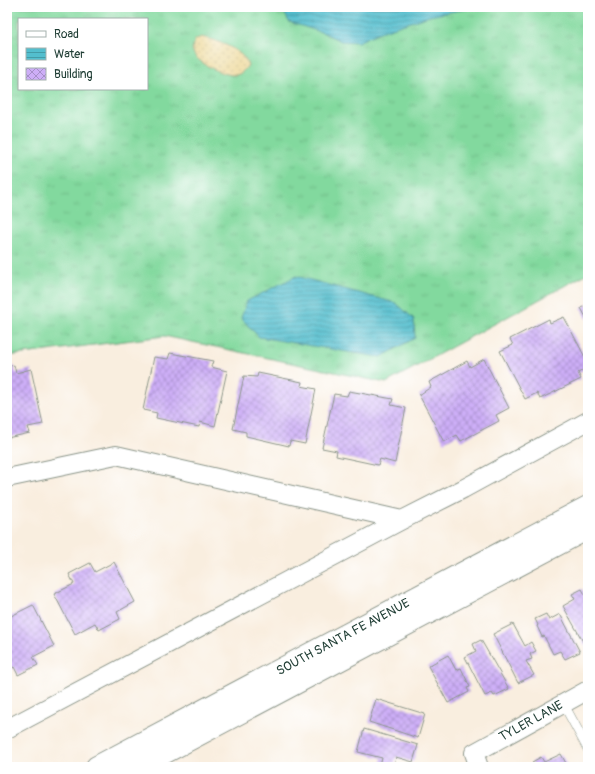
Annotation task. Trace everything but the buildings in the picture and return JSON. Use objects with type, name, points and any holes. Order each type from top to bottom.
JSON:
[{"type":"main road","name":"SOUTH SANTA FE AVENUE","points":[[97,767],[588,506]]},
{"type":"main road","name":"SOUTH SANTA FE AVENUE","points":[[142,766],[588,528]]},
{"type":"street","points":[[7,729],[402,520],[463,490],[588,421]]},
{"type":"street","points":[[7,478],[116,455],[402,520]]},
{"type":"street","name":"TYLER LANE","points":[[476,760],[563,703],[588,690]]},
{"type":"lane","points":[[563,703],[588,749]]},
{"type":"green space","points":[[7,7],[588,7],[588,273],[386,383],[164,336],[7,356]]},
{"type":"sand","points":[[201,37],[214,40],[235,50],[241,54],[248,65],[239,74],[234,75],[221,72],[206,65],[195,56],[192,50],[195,40]]},
{"type":"water","points":[[288,7],[476,7],[429,16],[377,33],[358,42],[341,41],[324,33],[289,22],[285,14]]},
{"type":"water","points":[[296,276],[396,303],[414,319],[415,338],[381,357],[259,337],[241,318],[247,301]]}]
